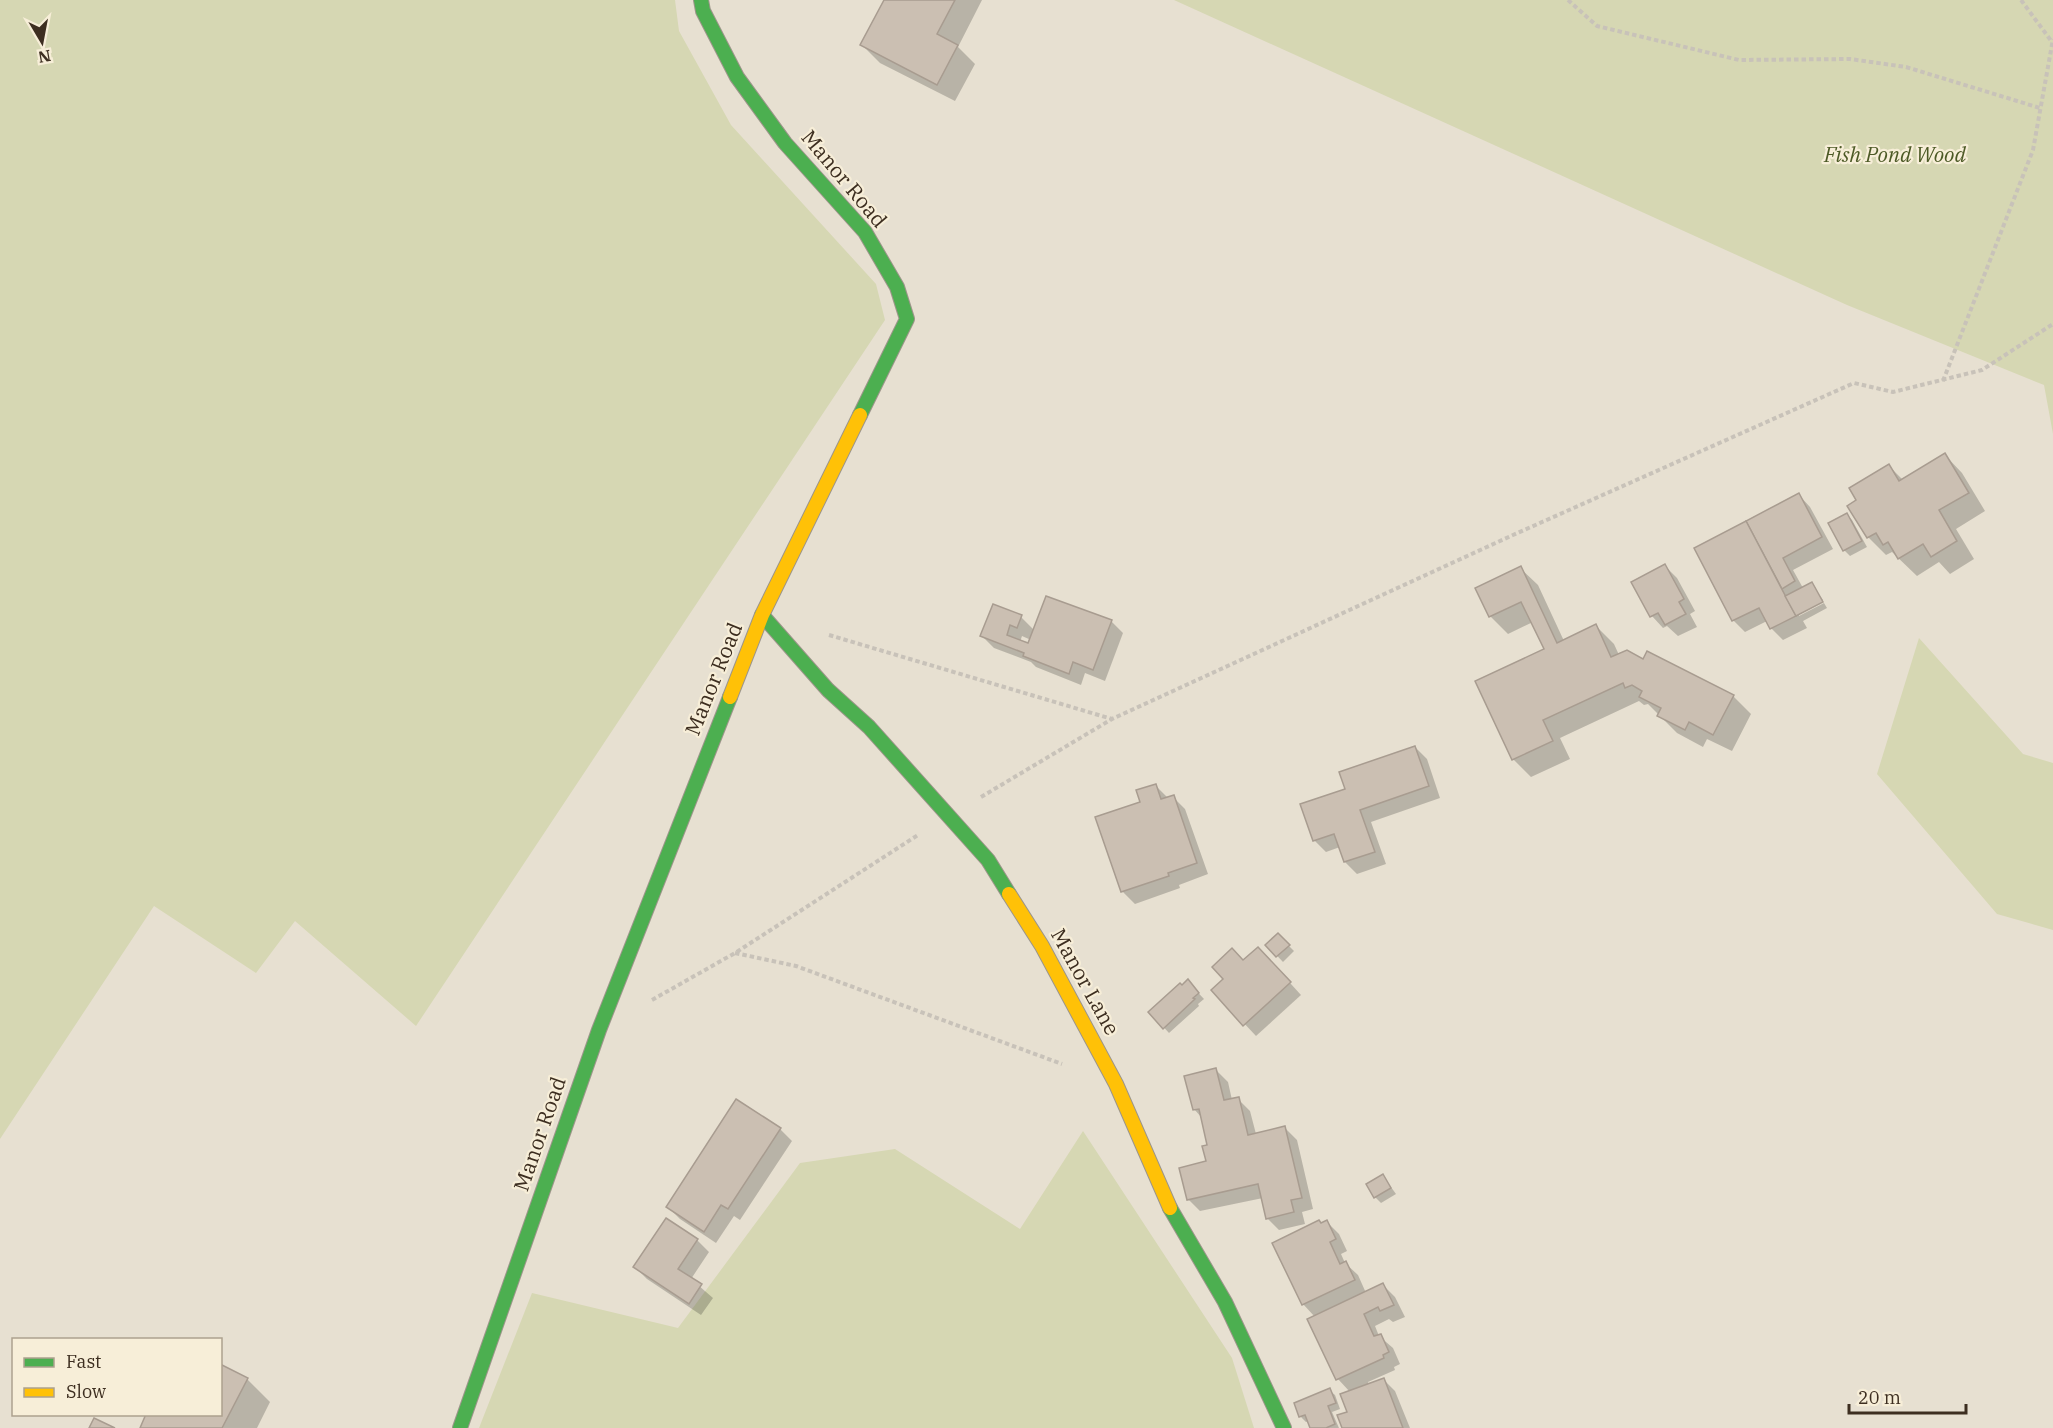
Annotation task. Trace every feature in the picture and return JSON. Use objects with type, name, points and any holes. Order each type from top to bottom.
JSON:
[{"type":"street","name":"Manor Road","points":[[460,1428],[599,1030],[762,615],[907,319],[897,287],[865,232],[785,143],[737,77],[703,11],[701,0]]},
{"type":"street","name":"Manor Lane","points":[[762,615],[828,690],[869,727],[988,860],[1042,946],[1116,1084],[1164,1198],[1225,1302],[1284,1428]]},
{"type":"path","points":[[1568,0],[1597,26],[1738,60],[1850,59],[1906,67],[2040,108]]},
{"type":"path","points":[[1942,381],[2033,150],[2052,41],[2021,0]]},
{"type":"path","points":[[651,1000],[735,953],[948,816],[1112,720],[1513,535],[1854,383],[1893,392],[1983,370],[2053,324]]},
{"type":"path","points":[[819,632],[1112,720]]},
{"type":"path","points":[[735,953],[796,966],[1072,1067]]},
{"type":"green space","points":[[0,0],[675,0],[679,31],[731,125],[876,284],[885,320],[416,1026],[295,921],[256,973],[154,906],[0,1139]]},
{"type":"green space","name":"Fish Pond Wood","points":[[1174,0],[2053,0],[2053,434],[2044,385],[1847,305]]},
{"type":"green space","points":[[1919,638],[2023,754],[2053,763],[2053,930],[1997,914],[1877,774]]},
{"type":"green space","points":[[1083,1131],[1232,1358],[1254,1428],[479,1428],[532,1293],[678,1328],[800,1163],[895,1149],[1020,1229]]},
{"type":"building","points":[[884,0],[955,0],[937,34],[958,45],[937,85],[860,45]]},
{"type":"building","points":[[1945,453],[1969,493],[1939,510],[1957,541],[1931,557],[1923,544],[1898,559],[1888,542],[1883,545],[1876,533],[1867,538],[1847,506],[1856,500],[1849,488],[1889,464],[1899,481]]},
{"type":"building","points":[[1799,493],[1822,537],[1783,558],[1795,581],[1782,589],[1746,521]]},
{"type":"building","points":[[1847,513],[1862,541],[1843,551],[1828,523]]},
{"type":"building","points":[[1746,521],[1796,616],[1770,629],[1759,608],[1732,621],[1694,548]]},
{"type":"building","points":[[1665,564],[1684,599],[1679,602],[1686,614],[1665,625],[1658,613],[1650,617],[1631,582]]},
{"type":"building","points":[[1521,566],[1557,643],[1596,624],[1611,657],[1627,650],[1643,659],[1647,651],[1734,695],[1713,735],[1689,722],[1685,730],[1657,716],[1661,708],[1639,697],[1642,691],[1632,685],[1625,688],[1623,683],[1543,720],[1553,741],[1512,760],[1475,681],[1544,649],[1521,602],[1489,617],[1475,588]]},
{"type":"building","points":[[1812,582],[1823,602],[1796,616],[1785,596]]},
{"type":"building","points":[[1046,596],[1112,620],[1093,670],[1073,662],[1069,674],[980,636],[993,604],[1022,615],[1017,628],[1010,625],[1007,635],[1028,643]]},
{"type":"building","points":[[1415,746],[1429,786],[1360,810],[1375,852],[1344,862],[1334,834],[1313,841],[1300,804],[1345,789],[1339,772]]},
{"type":"building","points":[[1156,784],[1161,799],[1174,795],[1197,863],[1168,873],[1169,876],[1121,892],[1095,817],[1140,802],[1136,790]]},
{"type":"building","points":[[1278,933],[1290,945],[1276,957],[1265,945]]},
{"type":"building","points":[[1258,947],[1291,982],[1243,1026],[1211,990],[1223,979],[1212,967],[1232,948],[1243,960]]},
{"type":"building","points":[[1188,979],[1199,993],[1163,1029],[1148,1012],[1180,983],[1182,985]]},
{"type":"building","points":[[1216,1068],[1224,1100],[1239,1097],[1248,1135],[1285,1126],[1302,1198],[1291,1200],[1294,1212],[1266,1219],[1258,1184],[1187,1200],[1179,1168],[1206,1161],[1202,1146],[1207,1145],[1199,1109],[1193,1110],[1184,1076]]},
{"type":"building","points":[[736,1099],[781,1128],[728,1209],[721,1205],[704,1232],[666,1207]]},
{"type":"building","points":[[1383,1174],[1391,1188],[1374,1198],[1366,1184]]},
{"type":"building","points":[[666,1218],[698,1239],[678,1269],[702,1284],[689,1304],[633,1267]]},
{"type":"building","points":[[1319,1220],[1321,1223],[1327,1220],[1336,1239],[1330,1242],[1340,1264],[1346,1261],[1355,1280],[1302,1305],[1272,1243]]},
{"type":"building","points":[[1383,1283],[1394,1305],[1380,1311],[1378,1307],[1364,1314],[1374,1336],[1381,1334],[1389,1352],[1383,1355],[1384,1358],[1336,1380],[1307,1319]]},
{"type":"building","points":[[222,1365],[248,1378],[222,1428],[140,1428],[145,1416],[222,1416]]},
{"type":"building","points":[[1384,1378],[1403,1428],[1342,1428],[1337,1415],[1347,1412],[1340,1394]]},
{"type":"building","points":[[1330,1388],[1336,1403],[1328,1406],[1335,1424],[1326,1428],[1310,1428],[1305,1415],[1299,1417],[1294,1403]]},
{"type":"building","points":[[94,1418],[115,1428],[89,1428]]},
{"type":"traffic: fast","points":[[701,0],[703,11],[737,77],[785,143],[865,232],[897,287],[907,319],[860,415]]},
{"type":"traffic: fast","points":[[762,615],[828,690],[869,727],[988,860],[1009,894]]},
{"type":"traffic: fast","points":[[460,1428],[599,1030],[730,697]]},
{"type":"traffic: fast","points":[[1170,1208],[1225,1302],[1284,1428]]},
{"type":"traffic: slow","points":[[730,697],[762,615],[860,415]]},
{"type":"traffic: slow","points":[[1009,894],[1042,946],[1116,1084],[1170,1208]]}]
